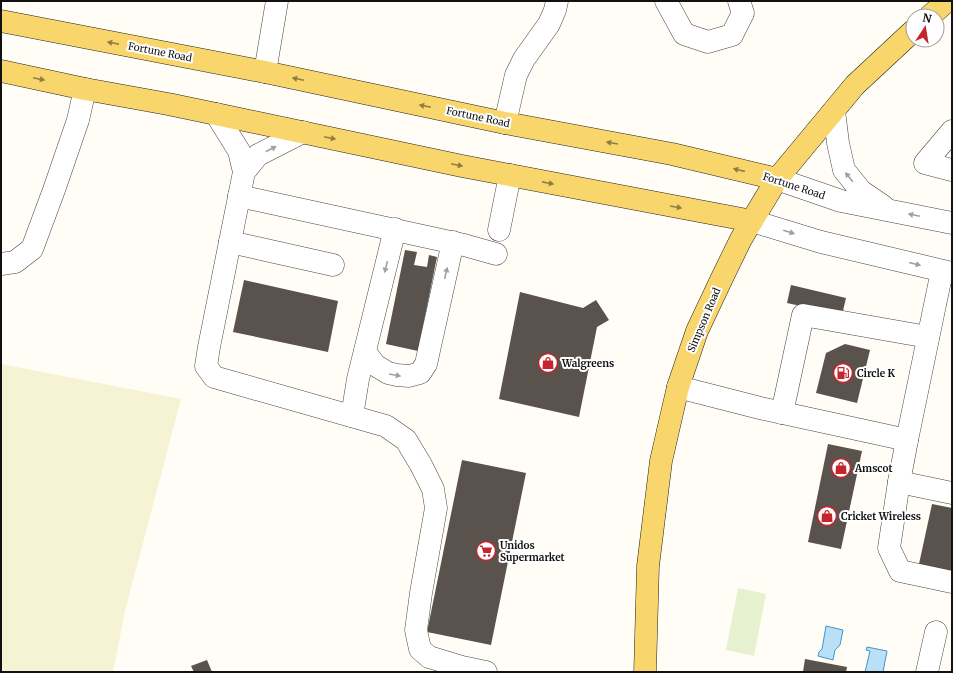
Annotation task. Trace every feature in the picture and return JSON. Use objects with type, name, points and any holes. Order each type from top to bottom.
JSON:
[{"type":"main road","points":[[939,8],[946,1]]},
{"type":"main road","name":"Fortune Road","points":[[1,21],[265,72],[505,123],[672,154],[777,179]]},
{"type":"main road","name":"Simpson Road","points":[[645,672],[648,566],[661,461],[678,387],[697,331],[741,239],[777,179],[855,85],[905,38]]},
{"type":"main road","points":[[1,71],[510,175],[752,221]]},
{"type":"street","points":[[265,72],[277,1]]},
{"type":"street","points":[[505,123],[508,103],[516,75],[524,59],[549,24],[556,10],[557,1]]},
{"type":"street","points":[[666,1],[684,34],[708,42],[732,35],[743,13],[739,1]]},
{"type":"street","points":[[946,1],[952,6]]},
{"type":"street","points":[[1,264],[15,262],[32,249],[57,183],[78,120],[85,89]]},
{"type":"street","points":[[834,111],[838,143],[844,170],[861,191],[889,210]]},
{"type":"street","points":[[216,114],[240,151],[244,172],[206,366],[214,377],[386,426],[406,440],[433,489],[436,508],[416,630],[420,649],[429,657],[462,667],[486,672]]},
{"type":"street","points":[[952,131],[925,163],[952,170]]},
{"type":"street","points":[[244,172],[258,155],[303,132]]},
{"type":"street","points":[[499,230],[510,175]]},
{"type":"street","name":"Fortune Road","points":[[777,179],[841,201],[952,223]]},
{"type":"street","points":[[239,196],[453,242],[496,254]]},
{"type":"street","points":[[752,221],[821,242],[947,272],[928,337],[899,482],[889,548],[900,571],[952,582]]},
{"type":"street","points":[[352,416],[358,379],[395,230]]},
{"type":"street","points":[[230,242],[333,265]]},
{"type":"street","points":[[365,352],[375,365],[388,374],[409,376],[420,373],[426,364],[453,242]]},
{"type":"street","points":[[782,413],[803,315],[928,337]]},
{"type":"street","points":[[678,387],[760,408],[907,440]]},
{"type":"street","points":[[899,482],[952,494]]},
{"type":"street","points":[[927,672],[936,632]]},
{"type":"shaded area","points":[[1,364],[181,399],[125,611],[113,672],[1,672]]},
{"type":"green space","points":[[738,588],[766,594],[754,656],[726,650]]},
{"type":"water","points":[[826,626],[843,630],[840,645],[835,650],[833,660],[818,656],[822,649]]},
{"type":"water","points":[[867,647],[887,651],[883,672],[865,672],[870,651],[866,650]]},
{"type":"building","points":[[405,250],[417,252],[414,265],[427,267],[429,255],[437,257],[418,351],[386,344]]},
{"type":"building","points":[[244,280],[338,301],[328,352],[233,332]]},
{"type":"building","points":[[791,285],[846,298],[842,315],[787,303]]},
{"type":"building","name":"Walgreens","points":[[520,292],[583,308],[596,300],[609,320],[597,327],[579,417],[499,399]]},
{"type":"building","name":"Circle K","points":[[845,344],[870,350],[857,403],[816,393],[826,353]]},
{"type":"building","points":[[828,444],[862,451],[841,549],[808,542]]},
{"type":"building","points":[[462,460],[526,473],[491,645],[427,632]]},
{"type":"building","points":[[932,504],[952,508],[952,571],[919,564]]},
{"type":"building","points":[[805,659],[847,667],[846,672],[803,672]]},
{"type":"building","points":[[207,660],[212,672],[194,672],[191,666]]},
{"type":"place","name":"Walgreens","points":[[548,363]]},
{"type":"place","name":"Circle K","points":[[843,373]]},
{"type":"place","name":"Amscot","points":[[841,468]]},
{"type":"place","name":"Cricket Wireless","points":[[827,516]]},
{"type":"place","name":"Unidos Supermarket","points":[[486,551]]}]
